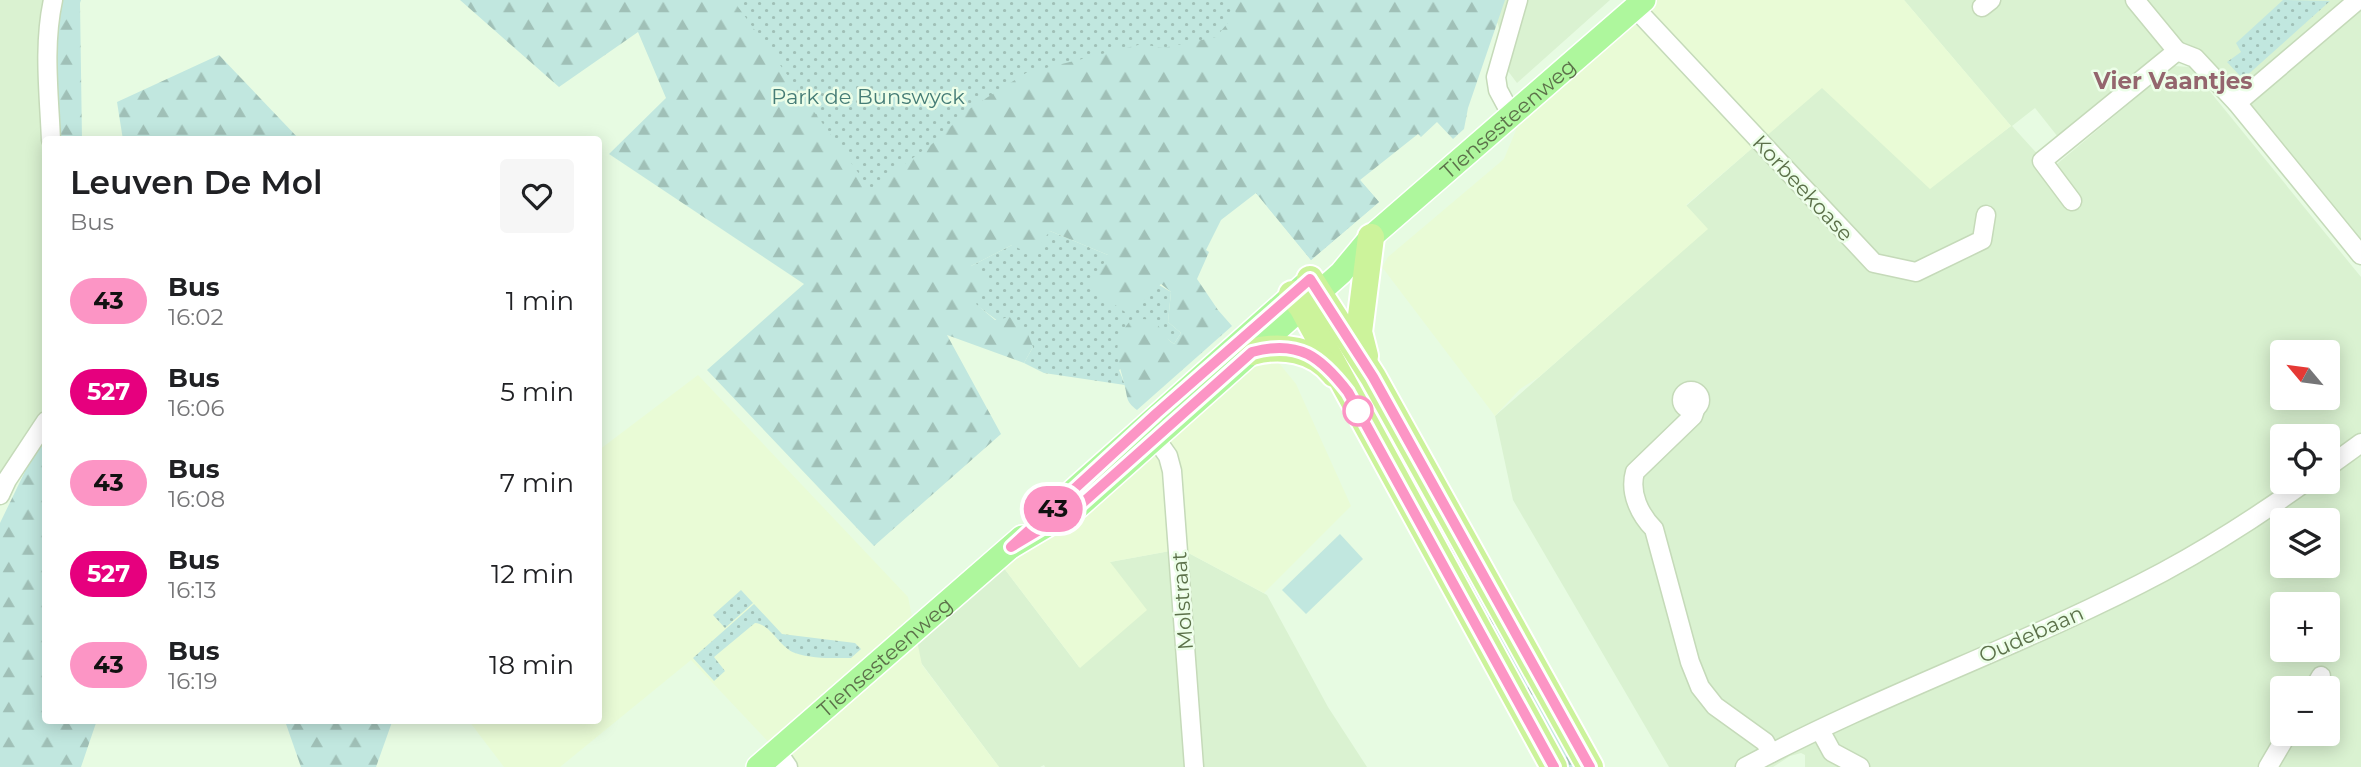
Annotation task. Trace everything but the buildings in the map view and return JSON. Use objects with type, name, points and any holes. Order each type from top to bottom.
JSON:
[{"type":"highway","points":[[1371,237],[1359,332],[1373,377]]},
{"type":"highway","points":[[1306,293],[1373,377],[1590,767]]},
{"type":"highway","points":[[1306,293],[1348,392],[1554,767]]},
{"type":"highway","points":[[1252,352],[1280,347],[1309,355],[1320,360],[1348,392]]},
{"type":"main road","name":"Tiensesteenweg","points":[[758,767],[783,759],[1166,405],[1306,293],[1341,273],[1371,237],[1640,4]]},
{"type":"main road","name":"Tiensesteenweg","points":[[1011,547],[1078,507],[1252,352],[1306,293]]},
{"type":"street","points":[[51,136],[47,51],[49,19],[54,0]]},
{"type":"street","points":[[1512,116],[1496,84],[1496,78],[1518,0]]},
{"type":"street","points":[[2135,0],[2177,51],[2195,58],[2237,103],[2361,255]]},
{"type":"street","points":[[2237,103],[2359,1]]},
{"type":"street","name":"Korbeekoase","points":[[1640,4],[1874,263],[1916,272],[1982,240],[1986,215]]},
{"type":"street","points":[[2072,201],[2042,161],[2177,51]]},
{"type":"street","points":[[1696,407],[1693,416],[1635,472],[1632,482],[1642,516],[1654,529],[1690,662],[1700,687],[1721,711],[1765,741],[1771,753]]},
{"type":"street","points":[[0,495],[42,428]]},
{"type":"street","name":"Molstraat","points":[[1156,439],[1168,456],[1172,471],[1194,767]]},
{"type":"street","points":[[2340,458],[2361,443]]},
{"type":"street","name":"Oudebaan","points":[[1745,767],[2163,572],[2239,527],[2288,494]]},
{"type":"street","points":[[1820,730],[1832,752],[1860,767]]},
{"type":"street","points":[[2268,767],[2280,746]]},
{"type":"shaded area","points":[[0,0],[53,0],[46,136],[42,136],[42,426],[0,495]]},
{"type":"shaded area","points":[[1478,0],[1610,0],[1517,83],[1508,71],[1498,24]]},
{"type":"shaded area","points":[[1644,0],[1904,0],[2011,126],[1930,189],[1822,88],[1686,205],[1708,229],[1539,377],[1520,389],[1495,416],[1382,267],[1388,257],[1504,159],[1516,130],[1512,116]]},
{"type":"shaded area","points":[[1904,0],[2361,0],[2361,241],[2203,54],[2180,41],[2058,137],[2035,108],[2012,126],[2051,169],[2174,66],[2190,67],[2361,277],[2361,767],[1805,767],[1805,755],[1801,753],[1790,756],[1773,767],[1669,767],[1513,500],[1495,416],[1707,229],[1686,206],[1822,87],[1930,188],[2011,126]]},
{"type":"shaded area","points":[[1252,330],[1296,384],[1351,506],[1264,593],[1181,549],[1110,562],[1147,610],[1080,668],[997,559]]},
{"type":"shaded area","points":[[698,375],[908,597],[922,665],[999,767],[788,767],[777,751],[691,660],[560,767],[504,767],[471,724],[602,724],[602,448]]},
{"type":"shaded area","points":[[1181,549],[1267,595],[1328,707],[1367,767],[999,767],[904,640],[997,559],[1079,667],[1110,562]]},
{"type":"green space","points":[[56,0],[81,0],[82,136],[56,136],[53,111]]},
{"type":"green space","points":[[460,0],[733,0],[870,189],[932,144],[969,109],[1026,73],[1142,44],[1163,48],[1216,37],[1236,13],[1231,0],[1505,0],[1468,108],[1464,129],[1453,139],[1437,122],[1421,137],[1418,134],[1360,180],[1379,202],[1311,260],[1256,193],[1221,220],[1206,250],[1209,252],[1197,279],[1232,326],[1137,410],[1128,400],[1120,369],[1120,337],[1131,320],[1142,319],[1158,325],[1174,344],[1181,333],[1168,322],[1171,292],[1161,284],[1128,314],[1091,288],[1108,255],[1050,231],[1032,255],[1012,245],[971,266],[990,285],[976,304],[995,320],[1010,317],[1028,334],[1033,347],[1024,363],[947,335],[1001,434],[874,546],[707,370],[804,284],[609,154],[666,98],[638,32],[559,87]]},
{"type":"green space","name":"Park de Bunswyck","points":[[648,0],[1478,0],[1438,74],[1346,164],[1379,202],[1311,260],[1256,193],[871,215]]},
{"type":"green space","points":[[2283,0],[2330,1],[2243,79],[2227,62],[2241,52],[2236,43]]},
{"type":"green space","points":[[219,55],[296,136],[122,136],[117,102]]},
{"type":"green space","points":[[1050,231],[1108,255],[1171,292],[1168,322],[1181,333],[1174,344],[1165,337],[1119,370],[1125,385],[1044,373],[1024,363],[1033,347],[975,304],[971,266],[1012,245]]},
{"type":"green space","points":[[42,436],[42,724],[96,724],[81,767],[0,767],[0,523]]},
{"type":"green space","points":[[1429,496],[1577,767],[1560,767],[1418,502]]},
{"type":"green space","points":[[1340,534],[1363,559],[1306,614],[1282,590]]},
{"type":"green space","points":[[741,590],[753,603],[725,628],[713,615]]},
{"type":"green space","points":[[754,604],[782,634],[855,643],[861,649],[851,658],[802,655],[789,650],[766,627],[755,623],[714,657],[725,671],[714,681],[693,658]]},
{"type":"green space","points":[[286,724],[391,724],[376,767],[301,767]]},
{"type":"bus line","name":"43","points":[[1554,767],[1348,392],[1320,360],[1298,351],[1269,347],[1252,352],[1078,507],[1011,547],[1157,413],[1310,279],[1373,377],[1590,767]]},
{"type":"district","name":"Vier Vaantjes","points":[[2173,81]]}]
